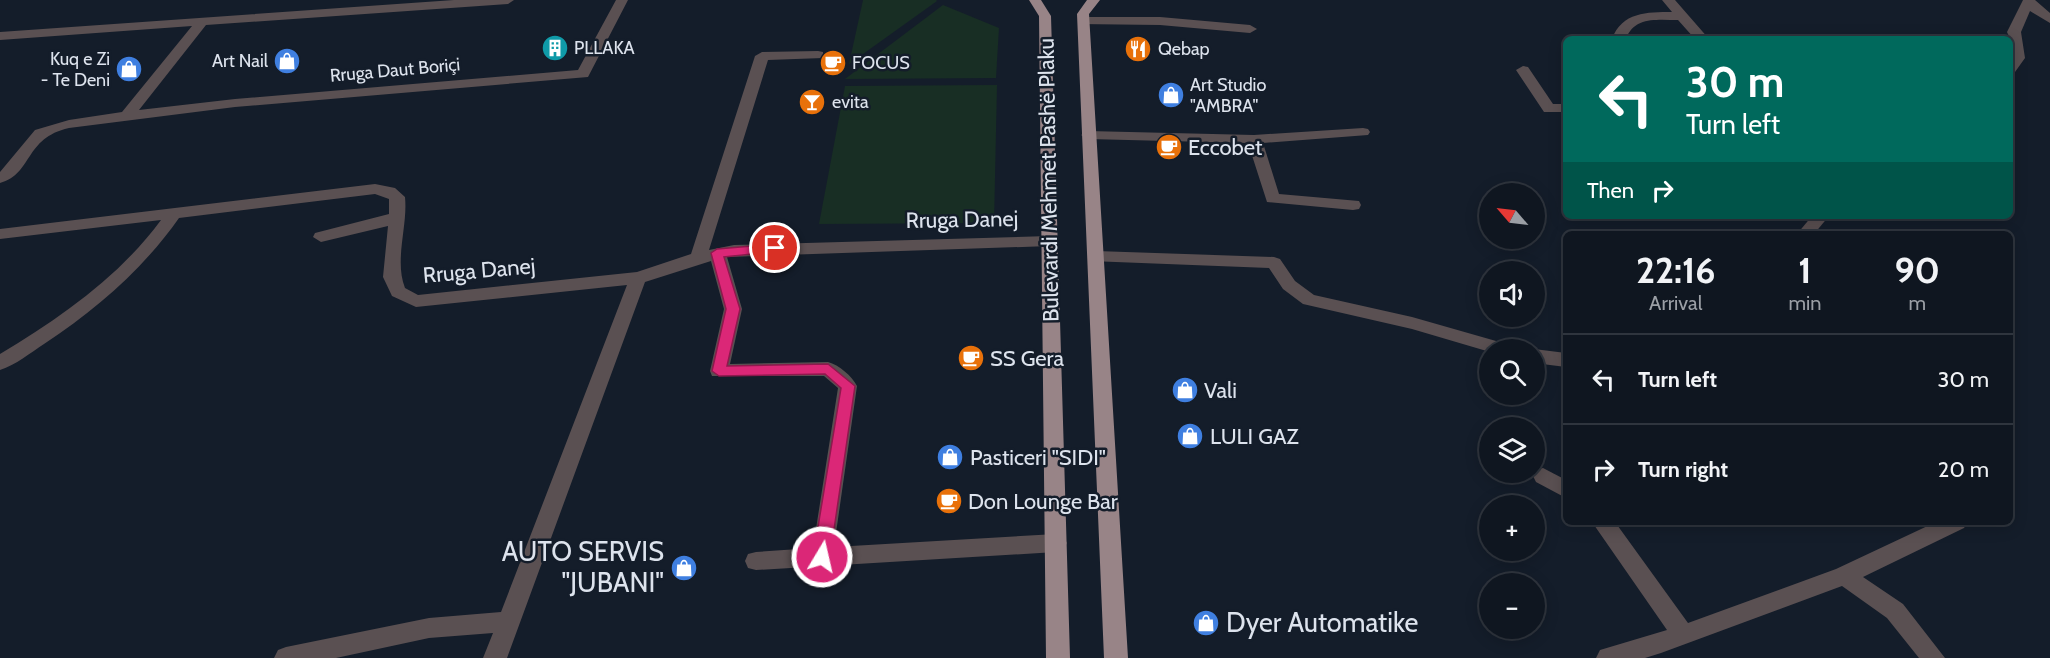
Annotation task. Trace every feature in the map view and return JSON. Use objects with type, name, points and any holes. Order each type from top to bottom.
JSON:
[{"type":"main road","name":"Bulevardi Mehmet Pashë Plaku","points":[[1035,0],[1046,16],[1048,241],[1058,658]]},
{"type":"main road","name":"Bulevardi Mehmet Pashë Plaku","points":[[1094,0],[1083,14],[1083,21],[1116,658]]},
{"type":"street","points":[[254,18],[268,0]]},
{"type":"street","points":[[0,36],[508,0]]},
{"type":"street","name":"Rruga Daut Boriçi","points":[[0,178],[15,167],[32,141],[42,132],[127,116],[246,102],[583,74],[622,0]]},
{"type":"street","points":[[1668,0],[1700,36]]},
{"type":"street","points":[[2013,65],[2018,58],[2014,32],[2029,2],[2050,19]]},
{"type":"street","points":[[1620,36],[1625,25],[1633,19],[1683,16]]},
{"type":"street","points":[[127,116],[203,21]]},
{"type":"street","name":"Bulevardi Mehmet Pashë Plaku","points":[[1083,21],[1160,21],[1207,28],[1250,29]]},
{"type":"street","points":[[698,258],[762,56],[818,55]]},
{"type":"street","points":[[1523,70],[1549,109],[1563,108]]},
{"type":"street","name":"Bulevardi Mehmet Pashë Plaku","points":[[1088,135],[1144,134],[1254,139],[1363,132]]},
{"type":"street","points":[[1254,139],[1273,198],[1353,205]]},
{"type":"street","name":"Rruga Danej","points":[[0,234],[375,189],[388,191],[397,197],[398,217],[392,277],[398,292],[416,301],[638,278],[698,258],[735,250],[1048,241]]},
{"type":"street","points":[[0,363],[103,293],[140,257],[173,215]]},
{"type":"street","points":[[321,237],[357,230],[398,217]]},
{"type":"street","points":[[1808,231],[1818,219]]},
{"type":"street","points":[[717,253],[733,309],[719,371],[828,369],[848,386],[822,557]]},
{"type":"street","name":"Bulevardi Mehmet Pashë Plaku","points":[[1096,258],[1274,263],[1289,285],[1309,300],[1412,322],[1479,342]]},
{"type":"street","points":[[495,658],[638,278]]},
{"type":"street","points":[[1545,357],[1563,360]]},
{"type":"street","points":[[1545,477],[1563,488]]},
{"type":"street","points":[[1606,525],[1683,634]]},
{"type":"street","points":[[1608,658],[1683,634],[1844,576],[1951,525]]},
{"type":"street","points":[[756,561],[1056,543]]},
{"type":"street","points":[[1844,576],[1894,611],[1933,658]]},
{"type":"street","points":[[286,658],[429,627],[509,621]]},
{"type":"green space","points":[[863,0],[936,0],[937,1],[849,64]]},
{"type":"green space","points":[[943,5],[999,28],[996,78],[845,79]]},
{"type":"green space","points":[[997,85],[994,223],[819,224],[845,86]]},
{"type":"place","name":"PLLAKA","points":[[555,48]]},
{"type":"place","name":"Qebap","points":[[1138,49]]},
{"type":"place","name":"Art Nail","points":[[287,61]]},
{"type":"place","name":"FOCUS","points":[[833,63]]},
{"type":"place","name":"Kuq e Zi - Te Deni","points":[[129,69]]},
{"type":"place","name":"Art Studio \"AMBRA\"","points":[[1171,95]]},
{"type":"place","name":"evita","points":[[812,102]]},
{"type":"place","name":"Eccobet","points":[[1169,147]]},
{"type":"place","name":"SS Gera","points":[[971,358]]},
{"type":"place","name":"Vali","points":[[1185,390]]},
{"type":"place","name":"LULI GAZ","points":[[1190,436]]},
{"type":"place","name":"Pasticeri \"SIDI\"","points":[[950,457]]},
{"type":"place","name":"Don Lounge Bar","points":[[949,501]]},
{"type":"place","name":"AUTO SERVIS \"JUBANI\"","points":[[684,568]]},
{"type":"place","name":"Dyer Automatike","points":[[1206,623]]},
{"type":"route","points":[[775,248],[717,253],[733,309],[719,371],[828,369],[848,386],[822,557]]}]
